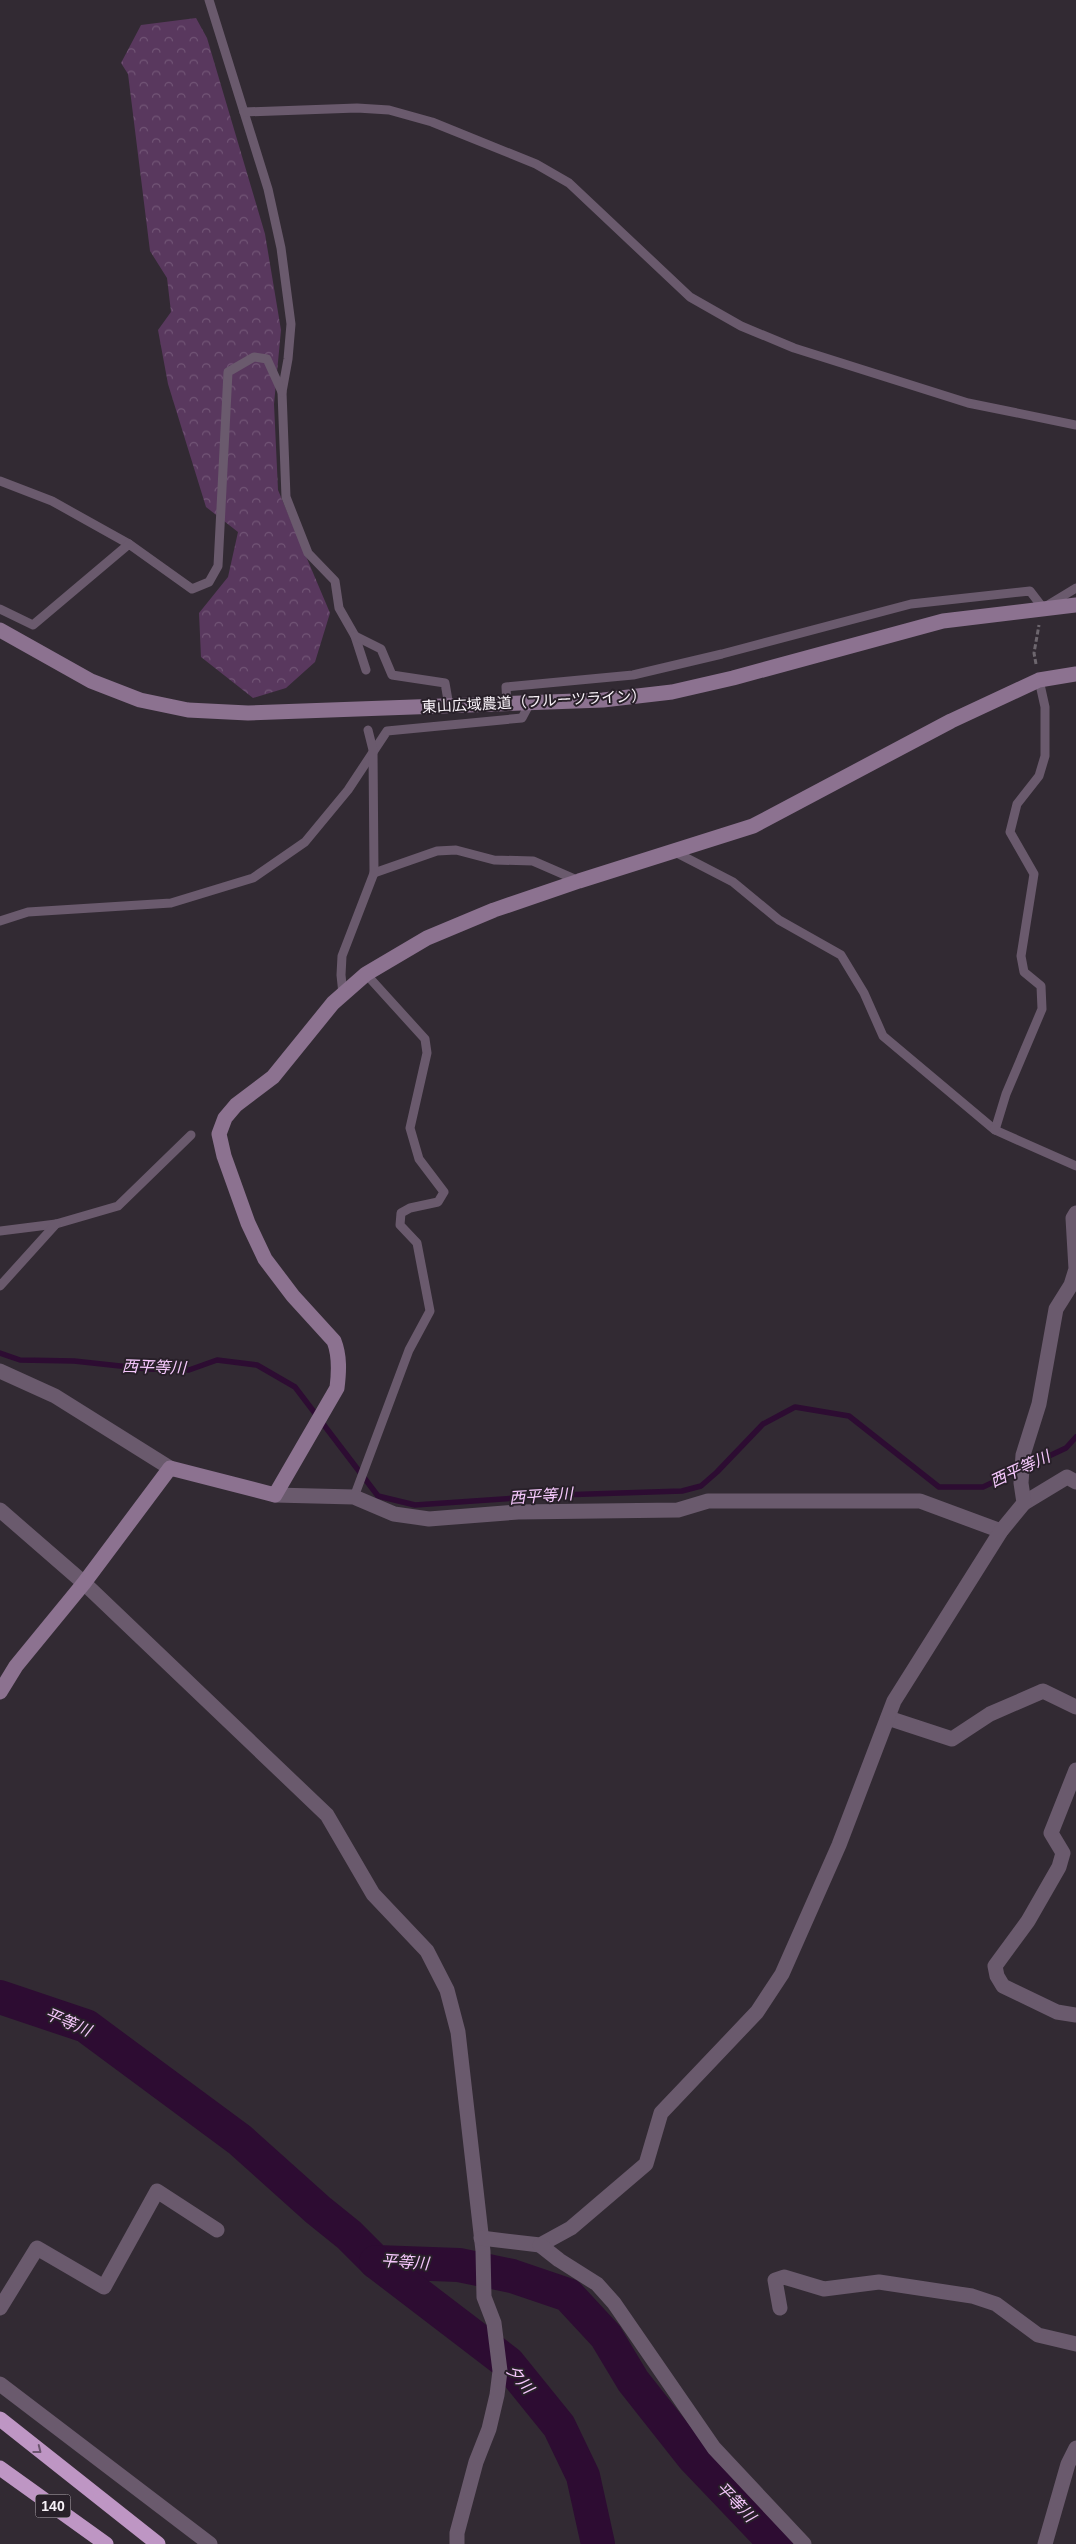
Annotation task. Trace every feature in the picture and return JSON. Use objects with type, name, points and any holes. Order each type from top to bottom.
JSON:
[{"type":"highway","points":[[0,2419],[158,2544]]},
{"type":"highway","name":"140","points":[[0,2468],[106,2544]]},
{"type":"street","name":"東山広域農道（フルーツライン）","points":[[0,630],[91,680],[140,700],[188,710],[248,713],[603,700],[672,692],[741,676],[943,620],[1076,605]]},
{"type":"street","points":[[275,1495],[337,1388],[339,1373],[337,1350],[334,1341],[293,1296],[265,1259],[248,1223],[224,1156],[219,1134],[225,1118],[236,1105],[273,1077],[292,1056],[311,1028],[343,994],[366,974],[427,938],[494,910],[753,826],[950,720],[1039,680],[1076,674]]},
{"type":"street","points":[[1024,1503],[1022,1483],[1024,1455],[1039,1404],[1056,1309],[1071,1285],[1076,1269],[1073,1218],[1076,1213]]},
{"type":"street","points":[[0,1372],[55,1396],[170,1468],[275,1495],[355,1494],[394,1514],[429,1519],[518,1512],[678,1510],[708,1501],[920,1501],[1000,1531]]},
{"type":"street","points":[[0,1692],[16,1666],[84,1583],[170,1468]]},
{"type":"street","points":[[482,2244],[540,2245],[571,2228],[646,2164],[661,2113],[747,2024],[782,1974],[839,1845],[894,1701],[1000,1531],[1024,1503],[1067,1477],[1076,1482]]},
{"type":"street","points":[[0,1510],[84,1583],[327,1815],[346,1844],[354,1863],[374,1894],[428,1950],[447,1990],[458,2032],[482,2244],[484,2296],[494,2323],[500,2371],[497,2395],[489,2429],[476,2462],[457,2533],[457,2544]]},
{"type":"street","points":[[888,1718],[952,1739],[990,1714],[1043,1691],[1076,1707]]},
{"type":"street","points":[[1076,1770],[1051,1833],[1063,1853],[1059,1867],[1028,1921],[999,1958],[995,1966],[997,1976],[1003,1986],[1057,2012],[1076,2016]]},
{"type":"street","points":[[0,2308],[37,2248],[104,2287],[157,2191],[217,2230]]},
{"type":"street","points":[[540,2245],[596,2284],[614,2303],[714,2448],[804,2544]]},
{"type":"street","points":[[780,2308],[775,2280],[784,2277],[824,2289],[879,2282],[911,2285],[948,2294],[972,2296],[996,2304],[1038,2336],[1076,2344]]},
{"type":"street","points":[[0,2384],[191,2538],[210,2544]]},
{"type":"street","points":[[1045,2544],[1068,2464],[1076,2448]]},
{"type":"lane","points":[[209,0],[268,189],[281,248],[290,324],[288,359],[282,392],[286,497],[308,553],[335,581],[339,608],[355,636],[366,670]]},
{"type":"lane","points":[[244,112],[357,108],[389,110],[432,122],[536,164],[569,183],[690,296],[741,326],[811,354],[968,403],[1076,425]]},
{"type":"lane","points":[[0,481],[52,501],[129,544],[192,589],[209,582],[218,566],[228,372],[254,357],[267,359],[282,392]]},
{"type":"lane","points":[[0,609],[33,625],[129,544]]},
{"type":"lane","points":[[507,704],[506,687],[633,675],[722,654],[911,604],[1030,591],[1043,608],[1076,588]]},
{"type":"lane","points":[[355,636],[381,649],[392,675],[445,683],[449,706]]},
{"type":"lane","points":[[994,1130],[1006,1094],[1042,1009],[1042,986],[1024,972],[1021,956],[1034,874],[1010,832],[1017,804],[1039,776],[1045,756],[1045,707],[1039,680]]},
{"type":"lane","points":[[0,921],[28,912],[171,904],[253,878],[305,842],[348,790],[387,731],[522,718],[530,703]]},
{"type":"lane","points":[[343,994],[342,956],[374,873],[373,750],[368,730]]},
{"type":"lane","points":[[374,873],[437,851],[456,850],[494,860],[533,861],[579,881]]},
{"type":"lane","points":[[675,852],[733,882],[779,920],[841,956],[864,993],[882,1036],[994,1130],[1076,1166]]},
{"type":"lane","points":[[355,1494],[409,1350],[430,1311],[417,1243],[400,1225],[401,1213],[410,1208],[438,1202],[444,1192],[419,1159],[410,1128],[428,1053],[425,1039],[366,974]]},
{"type":"lane","points":[[0,1231],[56,1224],[118,1206],[191,1135]]},
{"type":"lane","points":[[0,1286],[56,1224]]},
{"type":"path","points":[[1039,680],[1034,652],[1043,608]]},
{"type":"green space","points":[[196,18],[207,38],[265,234],[281,330],[274,404],[278,490],[330,613],[315,662],[286,688],[253,698],[201,657],[199,613],[228,577],[238,532],[206,507],[168,384],[158,330],[171,312],[167,278],[150,251],[128,74],[121,63],[141,25]]},
{"type":"waterway","name":"西平等川","points":[[0,1353],[20,1360],[74,1361],[148,1369],[189,1370],[217,1360],[257,1365],[295,1387],[378,1496],[415,1505],[559,1495],[682,1491],[701,1486],[763,1424],[795,1407],[849,1416],[939,1487],[983,1487],[1066,1448],[1076,1437]]},
{"type":"waterway","name":"平等川","points":[[0,1997],[86,2026],[240,2140],[318,2210],[349,2235],[376,2262],[459,2265],[512,2276],[568,2295],[606,2336],[633,2381],[693,2457],[776,2544]]},
{"type":"waterway","name":"夕川","points":[[376,2262],[508,2363],[559,2426],[583,2476],[598,2544]]}]
